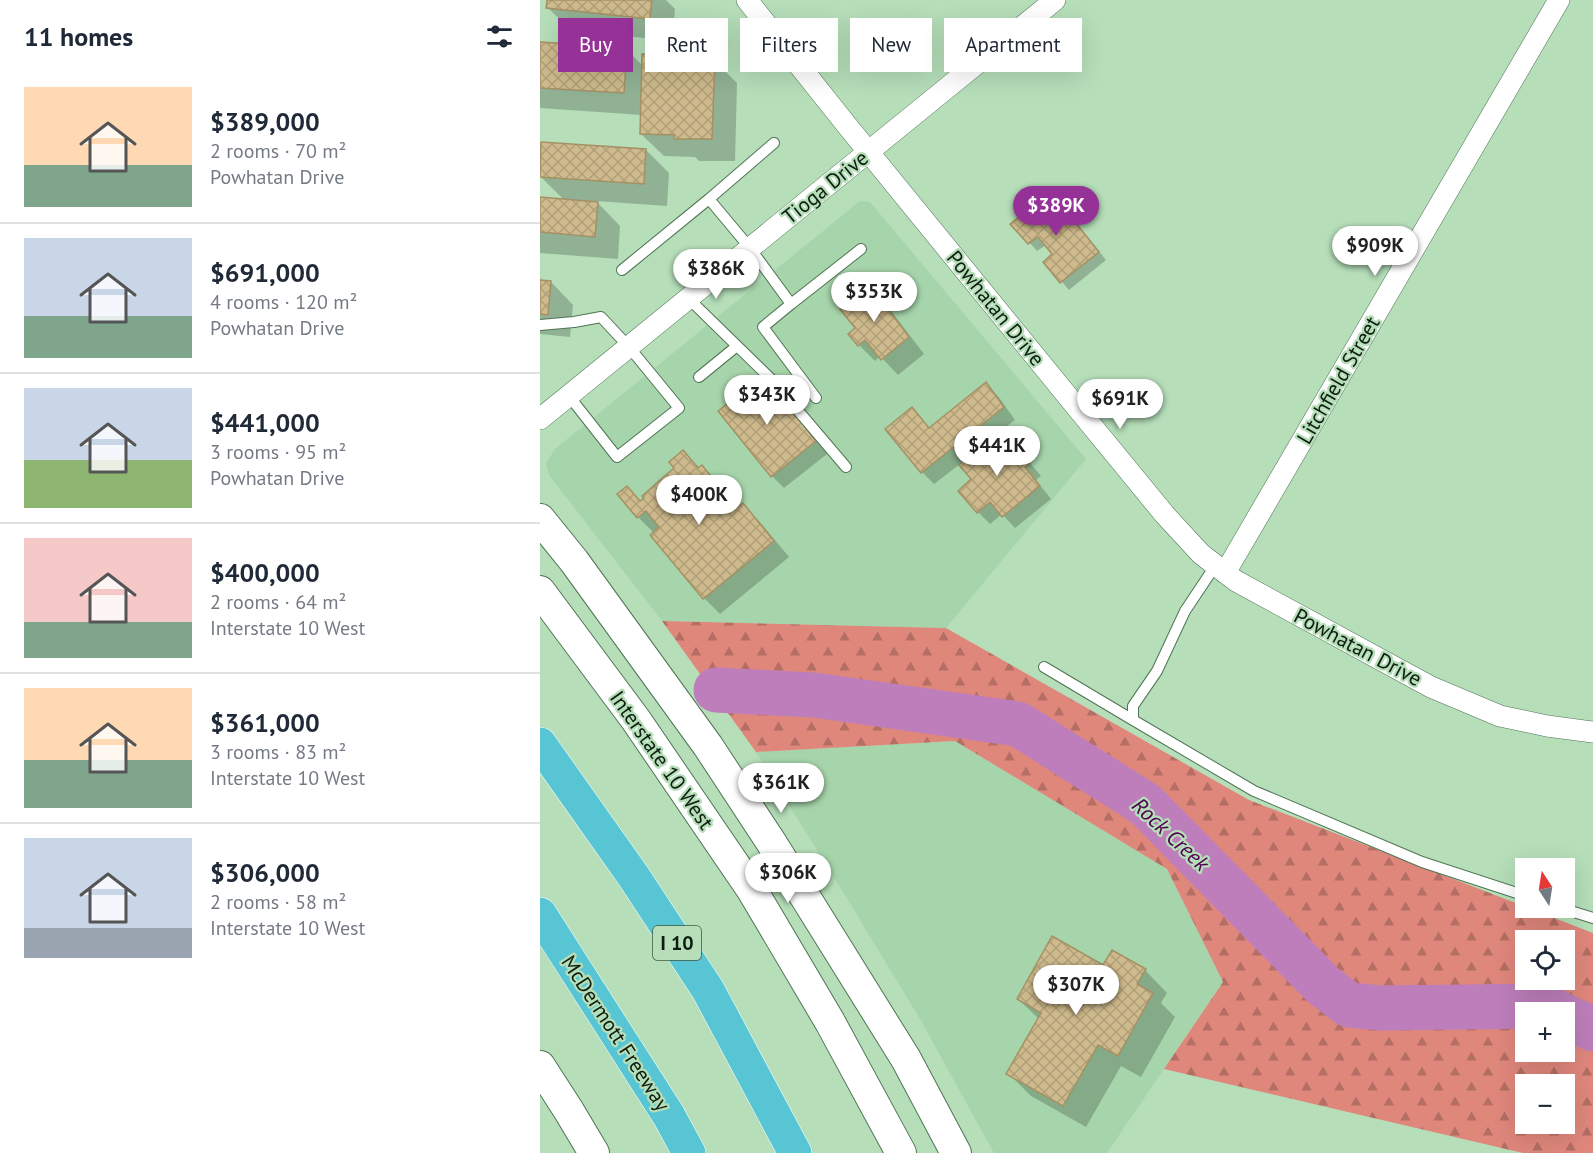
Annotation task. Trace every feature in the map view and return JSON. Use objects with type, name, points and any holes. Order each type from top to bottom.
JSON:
[{"type":"highway","name":"I 10","points":[[540,744],[634,877],[708,990],[795,1153]]},
{"type":"highway","name":"McDermott Freeway","points":[[540,914],[669,1116],[689,1153]]},
{"type":"main road","points":[[540,519],[574,561],[708,746],[771,842],[906,1059],[956,1153]]},
{"type":"main road","name":"Interstate 10 West","points":[[540,591],[636,720],[752,890],[830,1023],[901,1153]]},
{"type":"main road","points":[[540,1066],[594,1153]]},
{"type":"street","name":"Powhatan Drive","points":[[747,0],[1065,393],[1201,554],[1236,581],[1431,687],[1500,716],[1546,726],[1593,732]]},
{"type":"street","name":"Tioga Drive","points":[[540,419],[1055,0]]},
{"type":"street","name":"Litchfield Street","points":[[1220,570],[1559,0]]},
{"type":"lane","points":[[622,270],[774,143]]},
{"type":"lane","points":[[709,199],[791,304]]},
{"type":"lane","points":[[816,398],[763,327],[861,249]]},
{"type":"lane","points":[[688,298],[772,380],[846,467]]},
{"type":"lane","points":[[540,325],[601,317],[679,408],[617,457],[568,396]]},
{"type":"lane","points":[[699,377],[737,346]]},
{"type":"lane","points":[[1133,720],[1133,706],[1157,671],[1185,611],[1220,570]]},
{"type":"lane","points":[[1044,667],[1254,791],[1422,862],[1515,892]]},
{"type":"lane","points":[[1575,912],[1593,918]]},
{"type":"shaded area","points":[[860,201],[870,202],[1086,459],[946,628],[662,621],[549,475],[546,463],[555,449]]},
{"type":"shaded area","points":[[955,741],[1167,869],[1223,982],[1107,1153],[994,1153],[920,1019],[756,752]]},
{"type":"green space","points":[[662,621],[946,628],[1249,800],[1515,903],[1515,918],[1554,918],[1593,933],[1593,1153],[1523,1153],[1164,1069],[1223,982],[1167,869],[955,741],[756,752]]},
{"type":"building","points":[[547,0],[652,0],[650,18],[645,18],[546,8]]},
{"type":"building","points":[[540,42],[558,43],[558,72],[625,72],[624,93],[540,88]]},
{"type":"building","points":[[642,54],[645,54],[645,72],[715,72],[712,139],[674,139],[674,135],[640,134]]},
{"type":"building","points":[[541,142],[646,149],[644,184],[540,177]]},
{"type":"building","points":[[1051,192],[1099,252],[1060,283],[1043,262],[1052,254],[1038,237],[1028,244],[1010,224]]},
{"type":"building","points":[[540,197],[598,202],[595,237],[540,232]]},
{"type":"building","points":[[540,280],[551,281],[548,315],[540,314]]},
{"type":"building","points":[[870,285],[909,337],[881,360],[865,340],[858,346],[848,334],[855,328],[840,309]]},
{"type":"building","points":[[764,375],[816,441],[771,477],[718,411]]},
{"type":"building","points":[[986,382],[1004,407],[921,473],[885,429],[912,407],[929,428]]},
{"type":"building","points":[[998,433],[1012,451],[1017,448],[1030,463],[1025,467],[1040,486],[1002,517],[990,502],[977,513],[958,491],[971,479],[959,465]]},
{"type":"building","points":[[683,450],[698,468],[702,465],[719,486],[715,489],[733,511],[743,503],[774,541],[703,599],[650,535],[659,527],[646,511],[637,518],[617,494],[627,486],[640,501],[644,498],[642,496],[674,468],[669,462]]},
{"type":"building","points":[[1052,936],[1103,965],[1112,950],[1146,969],[1137,984],[1153,993],[1118,1056],[1098,1045],[1063,1106],[1006,1074],[1041,1013],[1017,999]]},
{"type":"waterway","name":"Rock Creek","points":[[716,690],[814,695],[1018,724],[1145,804],[1323,985],[1349,1005],[1381,1008],[1515,1006]]},
{"type":"waterway","name":"Rock Creek","points":[[1575,1021],[1593,1029]]}]
